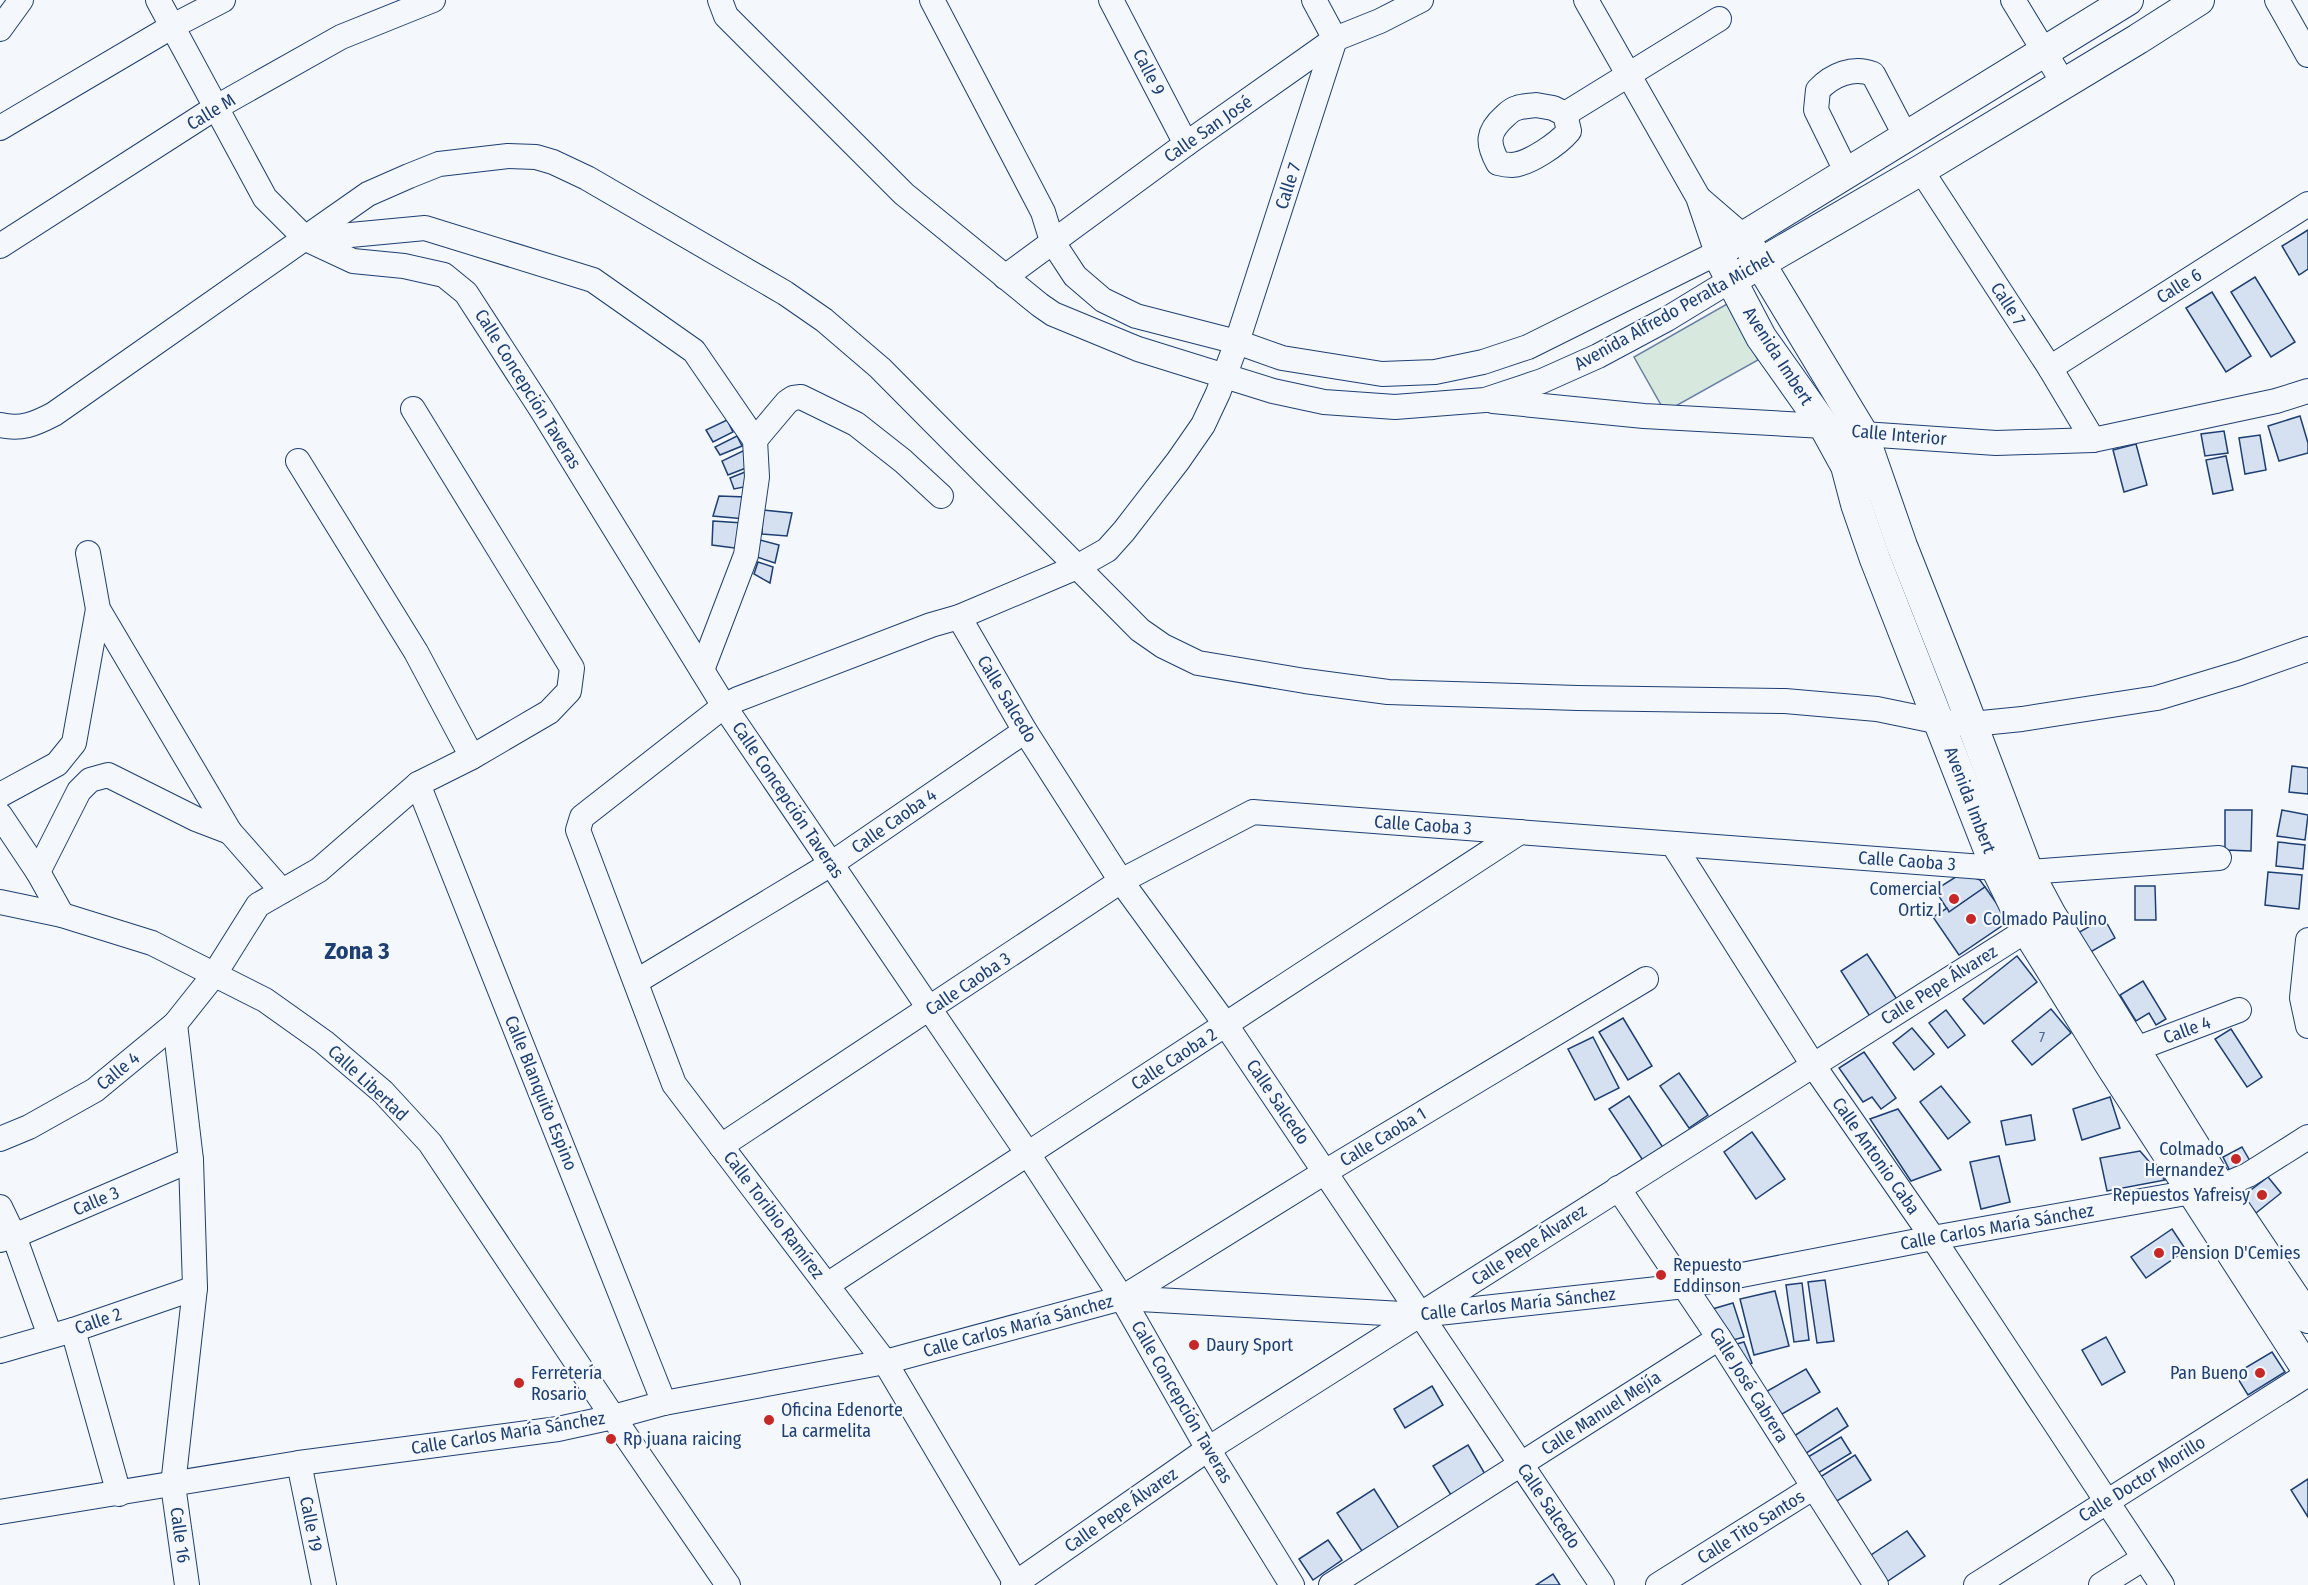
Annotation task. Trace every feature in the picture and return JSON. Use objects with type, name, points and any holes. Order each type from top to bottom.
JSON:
[{"type":"main road","name":"Avenida Alfredo Peralta Michel","points":[[1718,253],[2128,0]]},
{"type":"main road","name":"Avenida Alfredo Peralta Michel","points":[[1731,280],[1921,170],[2199,0]]},
{"type":"main road","name":"Avenida Imbert","points":[[1744,237],[1863,434],[1902,546],[2028,872],[2039,922],[2206,1189],[2308,1318]]},
{"type":"main road","name":"Avenida Imbert","points":[[1718,253],[1761,337],[1824,426],[1846,466],[1875,559],[1996,868],[2136,1049],[2206,1189],[2308,1373]]},
{"type":"street","points":[[0,29],[21,0]]},
{"type":"street","name":"Calle Concepción Taveras","points":[[158,0],[266,198],[306,239],[352,261],[404,266],[444,275],[466,293],[543,412],[724,706],[1028,1154],[1122,1298],[1208,1449],[1292,1585]]},
{"type":"street","points":[[0,128],[173,26],[223,0]]},
{"type":"street","name":"Calle M","points":[[0,246],[215,108],[341,37],[433,0]]},
{"type":"street","name":"Avenida Alfredo Peralta Michel","points":[[720,0],[726,16],[904,194],[1053,314],[1138,349],[1273,390],[1324,402],[1395,407],[1485,400],[1542,381],[1598,356],[1667,319],[1731,280]]},
{"type":"street","name":"Avenida Alfredo Peralta Michel","points":[[932,0],[1043,212],[1052,241],[1075,276],[1103,300],[1136,316],[1237,342],[1282,358],[1382,374],[1435,372],[1484,362],[1528,347],[1718,253]]},
{"type":"street","name":"Calle 9","points":[[1111,0],[1186,144]]},
{"type":"street","points":[[1314,0],[1335,39]]},
{"type":"street","name":"Calle San José","points":[[1005,277],[1186,144],[1335,39],[1380,21],[1420,0]]},
{"type":"street","name":"Avenida Imbert","points":[[1586,0],[1698,197],[1718,253]]},
{"type":"street","points":[[2013,0],[2064,84]]},
{"type":"street","points":[[2277,0],[2308,55]]},
{"type":"street","points":[[1565,114],[1719,19]]},
{"type":"street","name":"Calle 7","points":[[578,824],[582,817],[724,706],[920,629],[959,617],[1077,567],[1107,550],[1153,495],[1203,424],[1225,375],[1335,39]]},
{"type":"street","points":[[1847,173],[1816,110],[1818,90],[1823,85],[1845,72],[1863,70],[1874,74],[1906,137]]},
{"type":"street","points":[[0,425],[21,428],[54,414],[368,194],[439,164],[508,156],[536,157],[553,162],[587,178],[776,287],[824,320],[880,368],[1140,630],[1163,646],[1198,663],[1388,692],[1611,699],[1785,701],[1878,709],[1940,722],[1972,724],[2022,719],[2157,698],[2240,674],[2308,649]]},
{"type":"street","name":"Calle 7","points":[[1921,170],[2093,440]]},
{"type":"street","name":"Avenida Imbert","points":[[1698,197],[1744,237]]},
{"type":"street","name":"Calle 6","points":[[2049,368],[2308,204]]},
{"type":"street","points":[[306,239],[425,228],[593,280],[694,351],[754,440],[757,477],[746,555],[702,670]]},
{"type":"street","name":"Calle Interior","points":[[1485,400],[1644,416],[1824,426],[1863,434],[1996,443],[2093,440],[2276,402],[2308,391]]},
{"type":"street","points":[[754,440],[787,402],[801,397],[856,424],[903,461],[940,496]]},
{"type":"street","name":"Calle 4","points":[[0,1139],[29,1127],[95,1090],[175,1024],[214,975],[258,905],[319,870],[418,784],[472,757],[549,711],[569,692],[572,668],[413,409]]},
{"type":"street","points":[[298,461],[416,652],[472,757]]},
{"type":"street","points":[[0,795],[57,764],[74,743],[98,609],[88,553]]},
{"type":"street","points":[[98,609],[230,832],[282,891]]},
{"type":"street","name":"Calle Salcedo","points":[[959,617],[1025,731],[1121,881],[1226,1025],[1602,1585]]},
{"type":"street","name":"Calle Caoba 4","points":[[637,981],[831,864],[1025,731]]},
{"type":"street","points":[[38,873],[79,791],[90,780],[108,775],[196,819],[230,832]]},
{"type":"street","name":"Calle Blanquito Espino","points":[[418,784],[664,1403]]},
{"type":"street","name":"Calle Caoba 3","points":[[721,1146],[1121,881],[1253,812],[2028,872],[2219,858]]},
{"type":"street","points":[[0,815],[62,915]]},
{"type":"street","name":"Calle Toribio Ramírez","points":[[578,824],[578,830],[637,981],[674,1084],[885,1362],[1015,1584]]},
{"type":"street","name":"Calle Caoba 2","points":[[827,1285],[1521,832]]},
{"type":"street","name":"Calle Antonio Caba","points":[[1673,844],[1813,1065],[1933,1238],[2162,1585]]},
{"type":"street","name":"Calle Libertad","points":[[0,902],[62,915],[152,943],[265,999],[324,1042],[382,1092],[430,1143],[728,1585]]},
{"type":"street","name":"Calle Pepe Álvarez","points":[[1015,1584],[1208,1449],[2039,922]]},
{"type":"street","points":[[2308,940],[2302,998],[2308,1026]]},
{"type":"street","name":"Calle Caoba 1","points":[[1122,1298],[1325,1172],[1646,979]]},
{"type":"street","name":"Calle 4","points":[[2136,1049],[2239,1010]]},
{"type":"street","name":"Calle 16","points":[[175,1024],[191,1160],[195,1287],[173,1485],[187,1585]]},
{"type":"street","name":"Calle Carlos María Sánchez","points":[[0,1512],[299,1463],[558,1430],[664,1403],[885,1362],[1122,1298],[1420,1315],[1685,1286],[2206,1189],[2248,1175],[2308,1137]]},
{"type":"street","name":"Calle 3","points":[[7,1238],[191,1160]]},
{"type":"street","name":"Calle José Cabrera","points":[[1618,1188],[1719,1338],[1876,1585]]},
{"type":"street","points":[[0,1207],[7,1238],[50,1336]]},
{"type":"street","name":"Calle 2","points":[[0,1351],[73,1330],[195,1287]]},
{"type":"street","points":[[73,1330],[119,1494]]},
{"type":"street","name":"Calle Manuel Mejía","points":[[1331,1585],[1719,1338]]},
{"type":"street","name":"Calle Doctor Morillo","points":[[1976,1585],[2308,1373]]},
{"type":"street","name":"Calle 19","points":[[299,1463],[324,1585]]},
{"type":"street","name":"Calle Tito Santos","points":[[1658,1585],[1814,1487]]},
{"type":"street","points":[[2101,1585],[2144,1558]]},
{"type":"shaded area","points":[[1727,304],[1758,360],[1665,412],[1634,357]]},
{"type":"building","points":[[2308,230],[2308,269],[2299,275],[2282,246]]},
{"type":"building","points":[[2255,277],[2295,342],[2271,357],[2231,292]]},
{"type":"building","points":[[2212,292],[2251,356],[2226,372],[2186,308]]},
{"type":"building","points":[[2300,416],[2308,443],[2308,453],[2279,461],[2268,426]]},
{"type":"building","points":[[727,420],[733,432],[713,442],[706,430]]},
{"type":"building","points":[[2224,431],[2228,453],[2205,456],[2201,434]]},
{"type":"building","points":[[2260,435],[2266,470],[2245,474],[2239,438]]},
{"type":"building","points":[[737,436],[742,446],[720,455],[715,447]]},
{"type":"building","points":[[2136,444],[2147,485],[2124,492],[2113,450]]},
{"type":"building","points":[[745,450],[751,466],[728,475],[722,461]]},
{"type":"building","points":[[2226,456],[2233,490],[2213,494],[2206,460]]},
{"type":"building","points":[[750,470],[754,485],[734,489],[730,478]]},
{"type":"building","points":[[719,496],[746,497],[745,519],[713,516]]},
{"type":"building","points":[[763,510],[792,513],[787,536],[762,534]]},
{"type":"building","points":[[713,521],[743,523],[742,549],[712,545]]},
{"type":"building","points":[[760,540],[779,545],[775,563],[757,557]]},
{"type":"building","points":[[758,562],[773,567],[770,583],[754,574]]},
{"type":"building","points":[[2292,766],[2308,768],[2308,794],[2289,792]]},
{"type":"building","points":[[2225,810],[2252,810],[2251,851],[2225,850]]},
{"type":"building","points":[[2282,810],[2308,815],[2305,840],[2277,836]]},
{"type":"building","points":[[2278,842],[2305,845],[2303,869],[2276,866]]},
{"type":"building","points":[[2268,872],[2302,875],[2299,909],[2265,905]]},
{"type":"building","name":"Comercial Ortiz I","points":[[1962,873],[1980,880],[1985,887],[1949,912],[1935,890]]},
{"type":"building","points":[[2135,886],[2155,886],[2156,920],[2135,920]]},
{"type":"building","name":"Colmado Paulino","points":[[1985,887],[2009,921],[1959,955],[1933,917],[1947,908],[1949,912]]},
{"type":"building","points":[[2104,918],[2115,938],[2087,954],[2076,934]]},
{"type":"building","points":[[1867,954],[1898,1001],[1871,1018],[1841,971]]},
{"type":"building","points":[[2017,956],[2037,982],[1984,1024],[1963,999]]},
{"type":"building","points":[[2143,981],[2166,1019],[2156,1025],[2149,1013],[2136,1021],[2120,995]]},
{"type":"building","points":[[2051,1009],[2071,1033],[2032,1065],[2012,1041]]},
{"type":"building","points":[[1946,1010],[1965,1035],[1948,1048],[1929,1023]]},
{"type":"building","points":[[1623,1018],[1652,1066],[1628,1080],[1599,1032]]},
{"type":"building","points":[[1912,1028],[1934,1054],[1914,1070],[1893,1043]]},
{"type":"building","points":[[2231,1029],[2262,1077],[2247,1087],[2215,1039]]},
{"type":"building","points":[[1593,1037],[1619,1088],[1595,1100],[1568,1049]]},
{"type":"building","points":[[1864,1052],[1896,1098],[1881,1109],[1872,1097],[1863,1102],[1839,1068]]},
{"type":"building","points":[[1679,1073],[1708,1115],[1689,1128],[1660,1086]]},
{"type":"building","points":[[1941,1086],[1970,1122],[1948,1139],[1920,1102]]},
{"type":"building","points":[[1629,1096],[1664,1149],[1644,1162],[1609,1109]]},
{"type":"building","points":[[2110,1097],[2120,1128],[2082,1140],[2073,1109]]},
{"type":"building","points":[[1898,1109],[1941,1170],[1911,1181],[1870,1119]]},
{"type":"building","points":[[2031,1115],[2035,1140],[2006,1145],[2001,1121]]},
{"type":"building","points":[[1752,1132],[1785,1179],[1756,1199],[1724,1152]]},
{"type":"building","name":"Colmado Hernandez","points":[[2242,1147],[2250,1161],[2230,1171],[2223,1157]]},
{"type":"building","points":[[2140,1151],[2165,1180],[2107,1191],[2100,1158]]},
{"type":"building","points":[[1999,1156],[2010,1202],[1981,1209],[1970,1162]]},
{"type":"building","name":"Repuestos Yafreisy","points":[[2268,1177],[2281,1193],[2256,1213],[2243,1196]]},
{"type":"building","name":"Pension D'Cemies","points":[[2172,1229],[2186,1250],[2146,1278],[2131,1257]]},
{"type":"building","points":[[1825,1280],[1834,1341],[1817,1343],[1808,1282]]},
{"type":"building","points":[[1802,1283],[1809,1340],[1794,1342],[1786,1285]]},
{"type":"building","points":[[1775,1291],[1789,1346],[1754,1355],[1740,1299]]},
{"type":"building","points":[[1733,1303],[1744,1337],[1730,1341],[1709,1310]]},
{"type":"building","points":[[2106,1337],[2125,1372],[2102,1385],[2082,1350]]},
{"type":"building","points":[[1744,1342],[1752,1363],[1745,1366],[1733,1345]]},
{"type":"building","name":"Pan Bueno","points":[[2272,1352],[2285,1372],[2248,1395],[2235,1374]]},
{"type":"building","points":[[1806,1369],[1820,1392],[1775,1418],[1762,1394]]},
{"type":"building","points":[[1432,1386],[1443,1405],[1405,1428],[1394,1409]]},
{"type":"building","points":[[1837,1408],[1848,1426],[1805,1454],[1794,1436]]},
{"type":"building","points":[[1841,1437],[1851,1453],[1818,1473],[1808,1457]]},
{"type":"building","points":[[1468,1445],[1485,1474],[1451,1495],[1433,1466]]},
{"type":"building","points":[[1855,1455],[1871,1480],[1832,1504],[1817,1479]]},
{"type":"building","points":[[2308,1479],[2308,1517],[2291,1490]]},
{"type":"building","points":[[1374,1489],[1400,1530],[1364,1554],[1337,1513]]},
{"type":"building","points":[[1907,1531],[1925,1556],[1885,1583],[1868,1557]]},
{"type":"building","points":[[1328,1540],[1342,1560],[1313,1580],[1299,1559]]},
{"type":"building","points":[[1553,1574],[1560,1585],[1536,1585]]},
{"type":"place","name":"Comercial Ortiz I","points":[[1954,899]]},
{"type":"place","name":"Colmado Paulino","points":[[1971,919]]},
{"type":"place","name":"Colmado Hernandez","points":[[2236,1159]]},
{"type":"place","name":"Repuestos Yafreisy","points":[[2262,1195]]},
{"type":"place","name":"Pension D'Cemies","points":[[2159,1253]]},
{"type":"place","name":"Repuesto Eddinson","points":[[1661,1275]]},
{"type":"place","name":"Daury Sport","points":[[1194,1345]]},
{"type":"place","name":"Pan Bueno","points":[[2260,1373]]},
{"type":"place","name":"Ferretería Rosario","points":[[519,1383]]},
{"type":"place","name":"Oficina Edenorte La carmelita","points":[[769,1420]]},
{"type":"place","name":"Rp juana raicing","points":[[611,1439]]},
{"type":"district","name":"Zona 3","points":[[357,951]]}]
